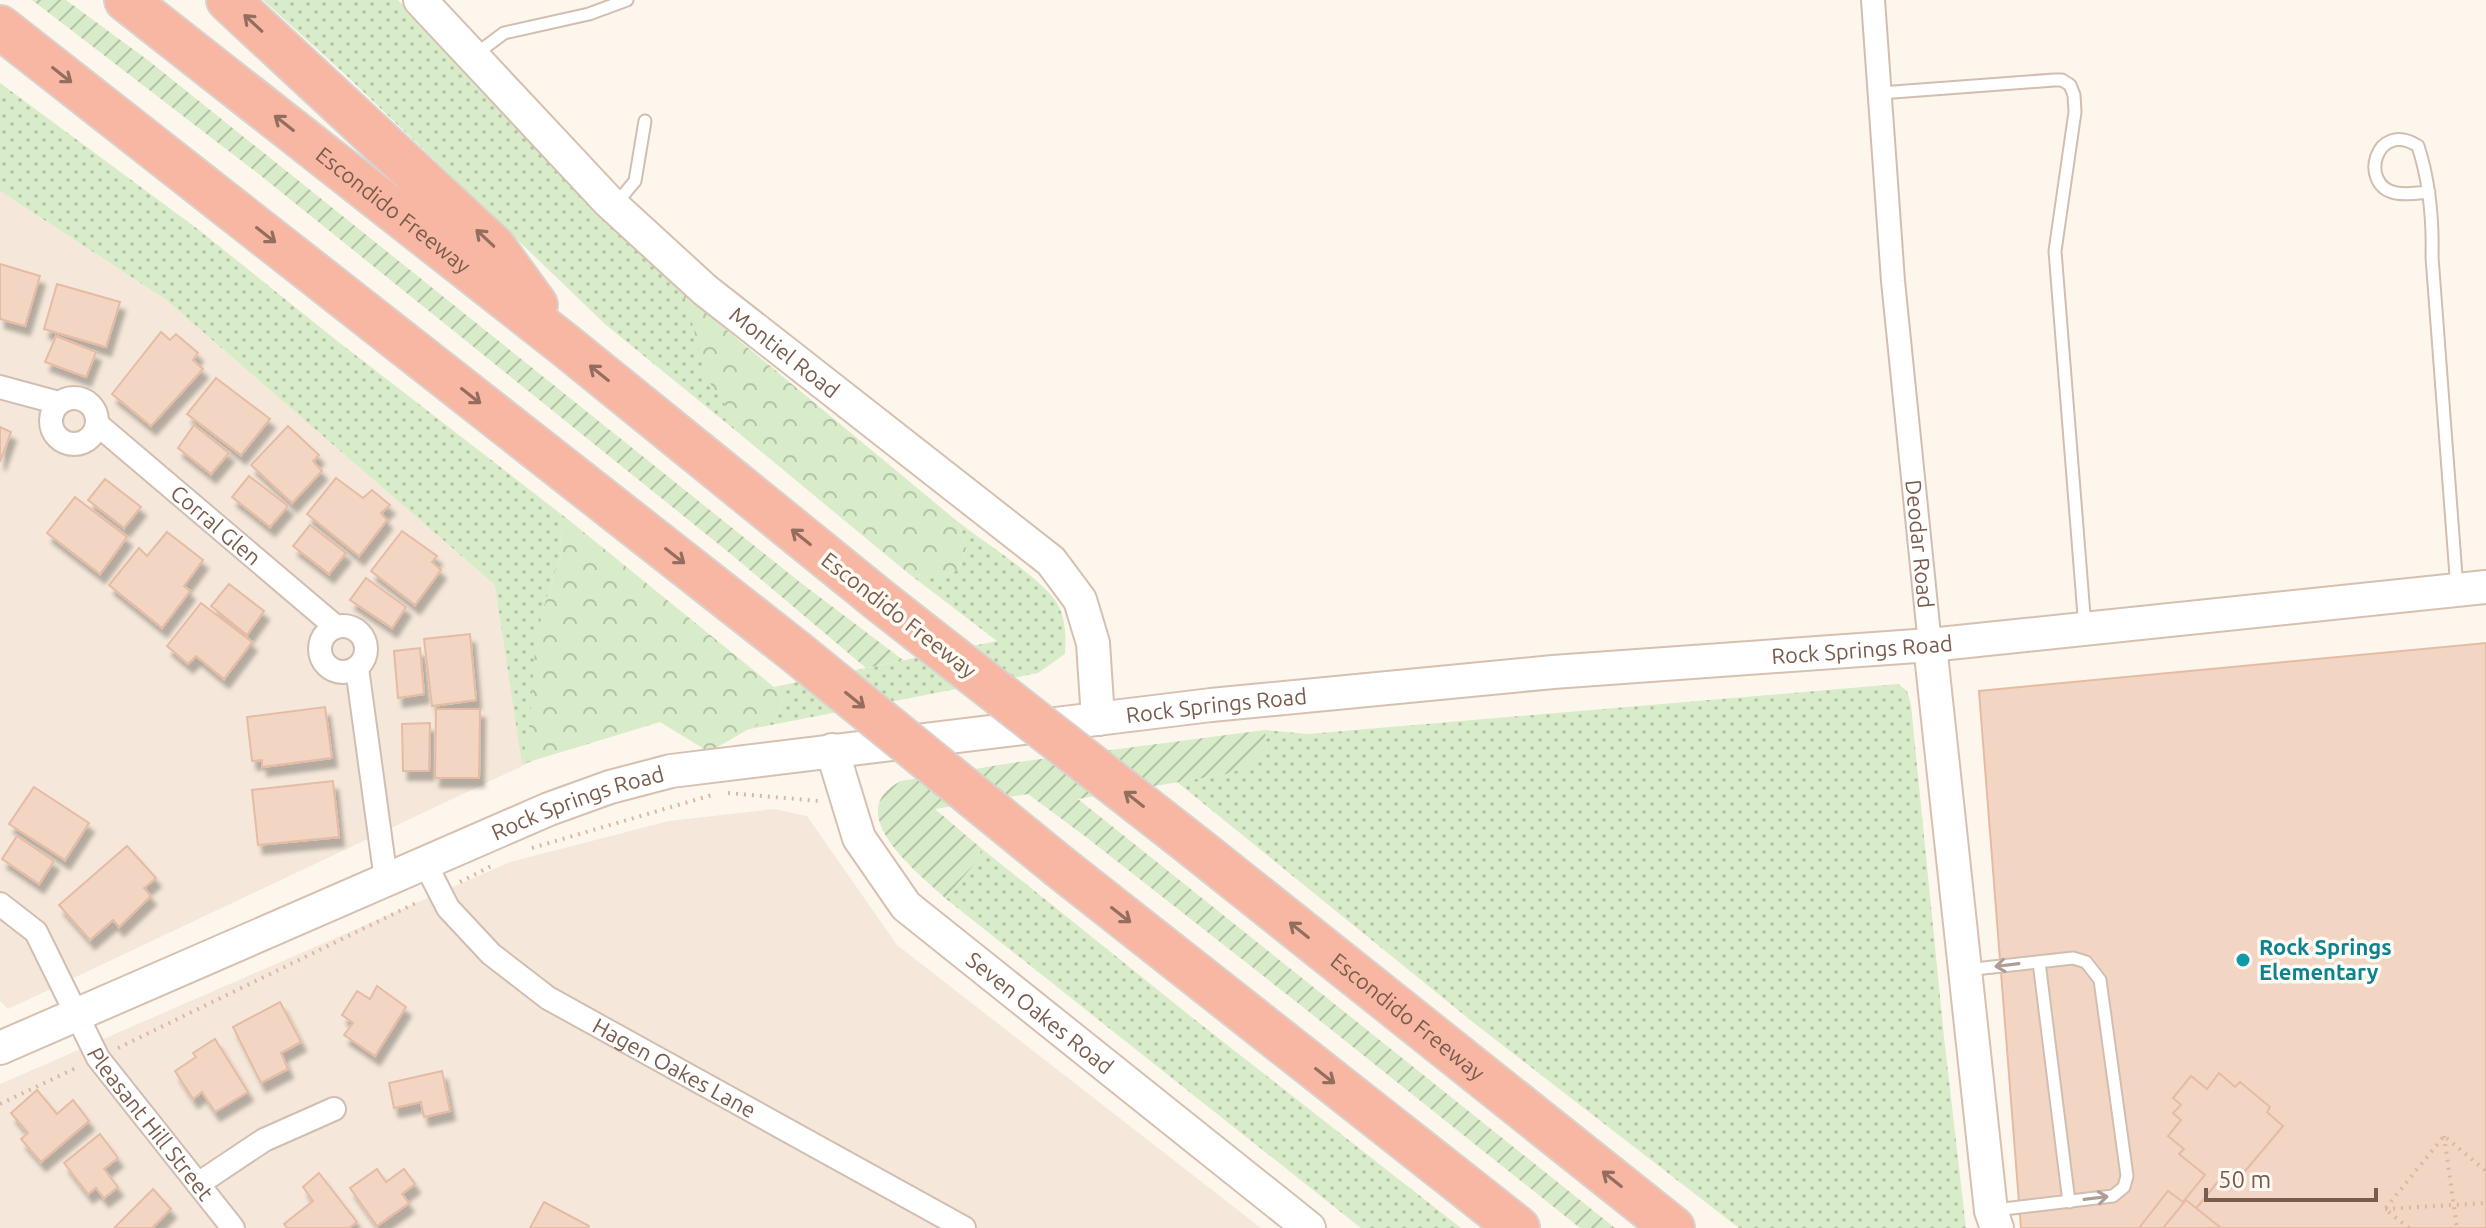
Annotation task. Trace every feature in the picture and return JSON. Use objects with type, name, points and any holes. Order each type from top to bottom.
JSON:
[{"type":"highway","name":"Escondido Freeway","points":[[126,0],[565,345],[883,603],[1673,1228]]},
{"type":"highway","points":[[228,0],[494,247],[565,345]]},
{"type":"highway","points":[[7,34],[795,651],[1060,867],[1518,1228]]},
{"type":"street","name":"Montiel Road","points":[[420,0],[614,206],[705,290],[1051,561],[1080,600],[1093,643],[1098,719]]},
{"type":"street","name":"Deodar Road","points":[[1873,0],[1893,281],[1994,1219]]},
{"type":"street","name":"Corral Glen","points":[[0,387],[59,403],[74,397],[82,399],[94,409],[97,424],[336,627],[357,630],[365,641],[366,656],[357,668],[386,880]]},
{"type":"street","points":[[59,403],[51,415],[51,423],[56,436],[62,441],[69,444],[83,442],[95,432],[97,424]]},
{"type":"street","name":"Rock Springs Road","points":[[0,1048],[549,809],[610,787],[671,771],[1211,705],[1553,672],[1930,645],[2472,588]]},
{"type":"street","points":[[336,627],[329,630],[321,641],[321,656],[336,671],[357,668]]},
{"type":"street","name":"Seven Oakes Road","points":[[832,750],[859,838],[906,906],[1309,1228]]},
{"type":"street","name":"Hagen Oakes Lane","points":[[425,863],[448,908],[491,954],[548,998],[964,1228]]},
{"type":"street","name":"Pleasant Hill Street","points":[[0,904],[36,932],[98,1058],[233,1228]]},
{"type":"street","points":[[198,1184],[264,1140],[334,1109]]},
{"type":"lane","points":[[472,57],[504,33],[589,14],[627,0]]},
{"type":"lane","points":[[1880,93],[2062,80],[2070,85],[2074,95],[2072,148],[2055,251],[2085,628]]},
{"type":"lane","points":[[614,206],[635,181],[645,121]]},
{"type":"lane","points":[[2429,192],[2395,193],[2387,190],[2379,182],[2375,170],[2375,157],[2380,148],[2390,141],[2403,140],[2418,146],[2429,192],[2433,215],[2432,257],[2472,588]]},
{"type":"lane","points":[[1965,971],[2073,958],[2086,962],[2100,980],[2127,1176],[2124,1187],[2113,1196],[2069,1202],[1994,1219]]},
{"type":"lane","points":[[2039,962],[2069,1202]]},
{"type":"path","points":[[525,850],[722,792],[848,803]]},
{"type":"path","points":[[454,885],[496,864]]},
{"type":"path","points":[[0,1104],[425,899]]},
{"type":"path","points":[[2444,1136],[2486,1171]]},
{"type":"path","points":[[2444,1136],[2457,1228]]},
{"type":"path","points":[[2385,1209],[2444,1136]]},
{"type":"path","points":[[2385,1209],[2486,1203]]},
{"type":"path","points":[[2385,1209],[2409,1228]]},
{"type":"shaded area","points":[[0,191],[165,299],[643,709],[8,1009],[0,1001]]},
{"type":"shaded area","points":[[774,809],[807,816],[897,945],[1261,1228],[0,1228],[0,1084],[510,862],[669,821]]},
{"type":"green space","points":[[32,0],[66,0],[149,61],[801,583],[903,660],[866,668],[732,555],[260,175]]},
{"type":"green space","points":[[263,0],[398,0],[682,293],[691,311],[707,376],[733,415],[735,430],[606,325],[348,77]]},
{"type":"green space","points":[[0,83],[199,230],[570,521],[561,529],[562,552],[543,609],[522,764],[495,585],[165,299],[0,191]]},
{"type":"green space","points":[[682,293],[957,521],[966,548],[959,569],[934,575],[908,573],[735,430],[730,414],[706,374]]},
{"type":"green space","points":[[570,521],[774,687],[783,699],[778,712],[709,752],[660,722],[522,764],[530,722],[535,648],[543,609],[562,552],[561,529]]},
{"type":"green space","points":[[957,521],[1023,570],[1055,600],[1063,619],[1065,654],[1038,673],[745,730],[778,712],[783,699],[774,687],[997,641],[908,573],[934,575],[959,569],[966,548]]},
{"type":"green space","points":[[1898,684],[1907,691],[1911,705],[1966,1228],[1739,1228],[1479,1027],[1177,782],[1226,774],[1267,750],[1265,730],[1308,734]]},
{"type":"green space","points":[[1265,730],[1267,750],[1248,767],[1226,774],[1078,799],[1615,1228],[1580,1228],[1299,1004],[1028,794],[935,809],[981,848],[979,859],[945,898],[903,858],[881,825],[878,809],[884,794],[901,781],[1018,762]]},
{"type":"green space","points":[[981,848],[1461,1228],[1361,1228],[945,898],[979,859]]},
{"type":"building","points":[[0,264],[40,276],[25,326],[0,319]]},
{"type":"building","points":[[57,284],[120,302],[106,347],[44,329]]},
{"type":"building","points":[[161,332],[170,340],[176,334],[198,353],[193,360],[203,369],[151,426],[112,394]]},
{"type":"building","points":[[56,336],[96,352],[86,377],[45,362]]},
{"type":"building","points":[[216,378],[270,419],[241,455],[187,414]]},
{"type":"building","points":[[194,425],[229,453],[211,474],[178,448]]},
{"type":"building","points":[[288,426],[319,455],[313,461],[322,471],[292,503],[251,465]]},
{"type":"building","points":[[0,427],[11,432],[0,462]]},
{"type":"building","points":[[249,476],[288,506],[270,527],[232,497]]},
{"type":"building","points":[[336,478],[363,498],[372,490],[390,505],[381,513],[387,520],[359,556],[307,514]]},
{"type":"building","points":[[105,479],[141,507],[124,528],[88,500]]},
{"type":"building","points":[[75,497],[127,537],[100,574],[47,533]]},
{"type":"building","points":[[310,525],[346,553],[329,574],[293,546]]},
{"type":"building","points":[[402,531],[437,556],[432,562],[441,570],[415,605],[371,571]]},
{"type":"building","points":[[167,532],[203,560],[184,586],[190,591],[162,628],[109,585],[139,548],[147,556]]},
{"type":"building","points":[[366,578],[406,607],[392,628],[350,600]]},
{"type":"building","points":[[229,584],[264,611],[247,635],[211,606]]},
{"type":"building","points":[[201,603],[252,642],[224,679],[196,656],[188,664],[167,646]]},
{"type":"building","points":[[470,634],[476,700],[432,706],[424,639]]},
{"type":"building","name":"Rock Springs Elementary","points":[[2486,643],[2486,1228],[2021,1228],[1979,691]]},
{"type":"building","points":[[420,648],[424,694],[398,698],[394,651]]},
{"type":"building","points":[[325,707],[332,758],[262,767],[262,760],[252,761],[247,717]]},
{"type":"building","points":[[436,709],[480,709],[479,778],[435,778]]},
{"type":"building","points":[[430,723],[429,771],[403,771],[402,724]]},
{"type":"building","points":[[333,781],[339,837],[258,845],[252,790]]},
{"type":"building","points":[[34,787],[89,823],[65,860],[9,824]]},
{"type":"building","points":[[17,836],[54,861],[39,884],[2,859]]},
{"type":"building","points":[[127,846],[156,878],[144,888],[151,896],[119,927],[113,920],[90,940],[59,905]]},
{"type":"building","points":[[377,986],[406,1007],[375,1056],[344,1035],[353,1023],[342,1015],[357,991],[370,999]]},
{"type":"building","points":[[280,1002],[301,1042],[281,1053],[288,1069],[261,1083],[233,1027]]},
{"type":"building","points":[[215,1039],[248,1092],[215,1112],[202,1092],[193,1099],[175,1071],[196,1057],[193,1053]]},
{"type":"building","points":[[442,1071],[450,1111],[424,1117],[421,1102],[394,1108],[389,1083]]},
{"type":"building","points":[[2219,1073],[2235,1087],[2240,1082],[2270,1107],[2267,1112],[2283,1126],[2231,1188],[2220,1179],[2194,1211],[2199,1216],[2189,1228],[2139,1228],[2168,1191],[2183,1202],[2205,1175],[2179,1154],[2184,1149],[2168,1136],[2181,1120],[2173,1113],[2181,1105],[2173,1098],[2191,1076],[2207,1089]]},
{"type":"building","points":[[37,1090],[57,1114],[73,1100],[89,1121],[41,1162],[21,1139],[28,1133],[11,1113]]},
{"type":"building","points":[[100,1134],[118,1158],[104,1169],[118,1187],[104,1198],[96,1188],[88,1194],[64,1163]]},
{"type":"building","points":[[377,1169],[386,1182],[404,1169],[415,1184],[402,1194],[409,1203],[377,1226],[350,1188]]},
{"type":"building","points":[[319,1173],[357,1222],[349,1228],[287,1228],[284,1224],[313,1201],[303,1187]]},
{"type":"building","points":[[153,1189],[171,1209],[152,1228],[114,1228]]},
{"type":"building","points":[[2186,1200],[2221,1228],[2163,1228]]},
{"type":"building","points":[[544,1202],[589,1226],[588,1228],[530,1228]]},
{"type":"place","name":"Rock Springs Elementary","points":[[2243,960]]}]
